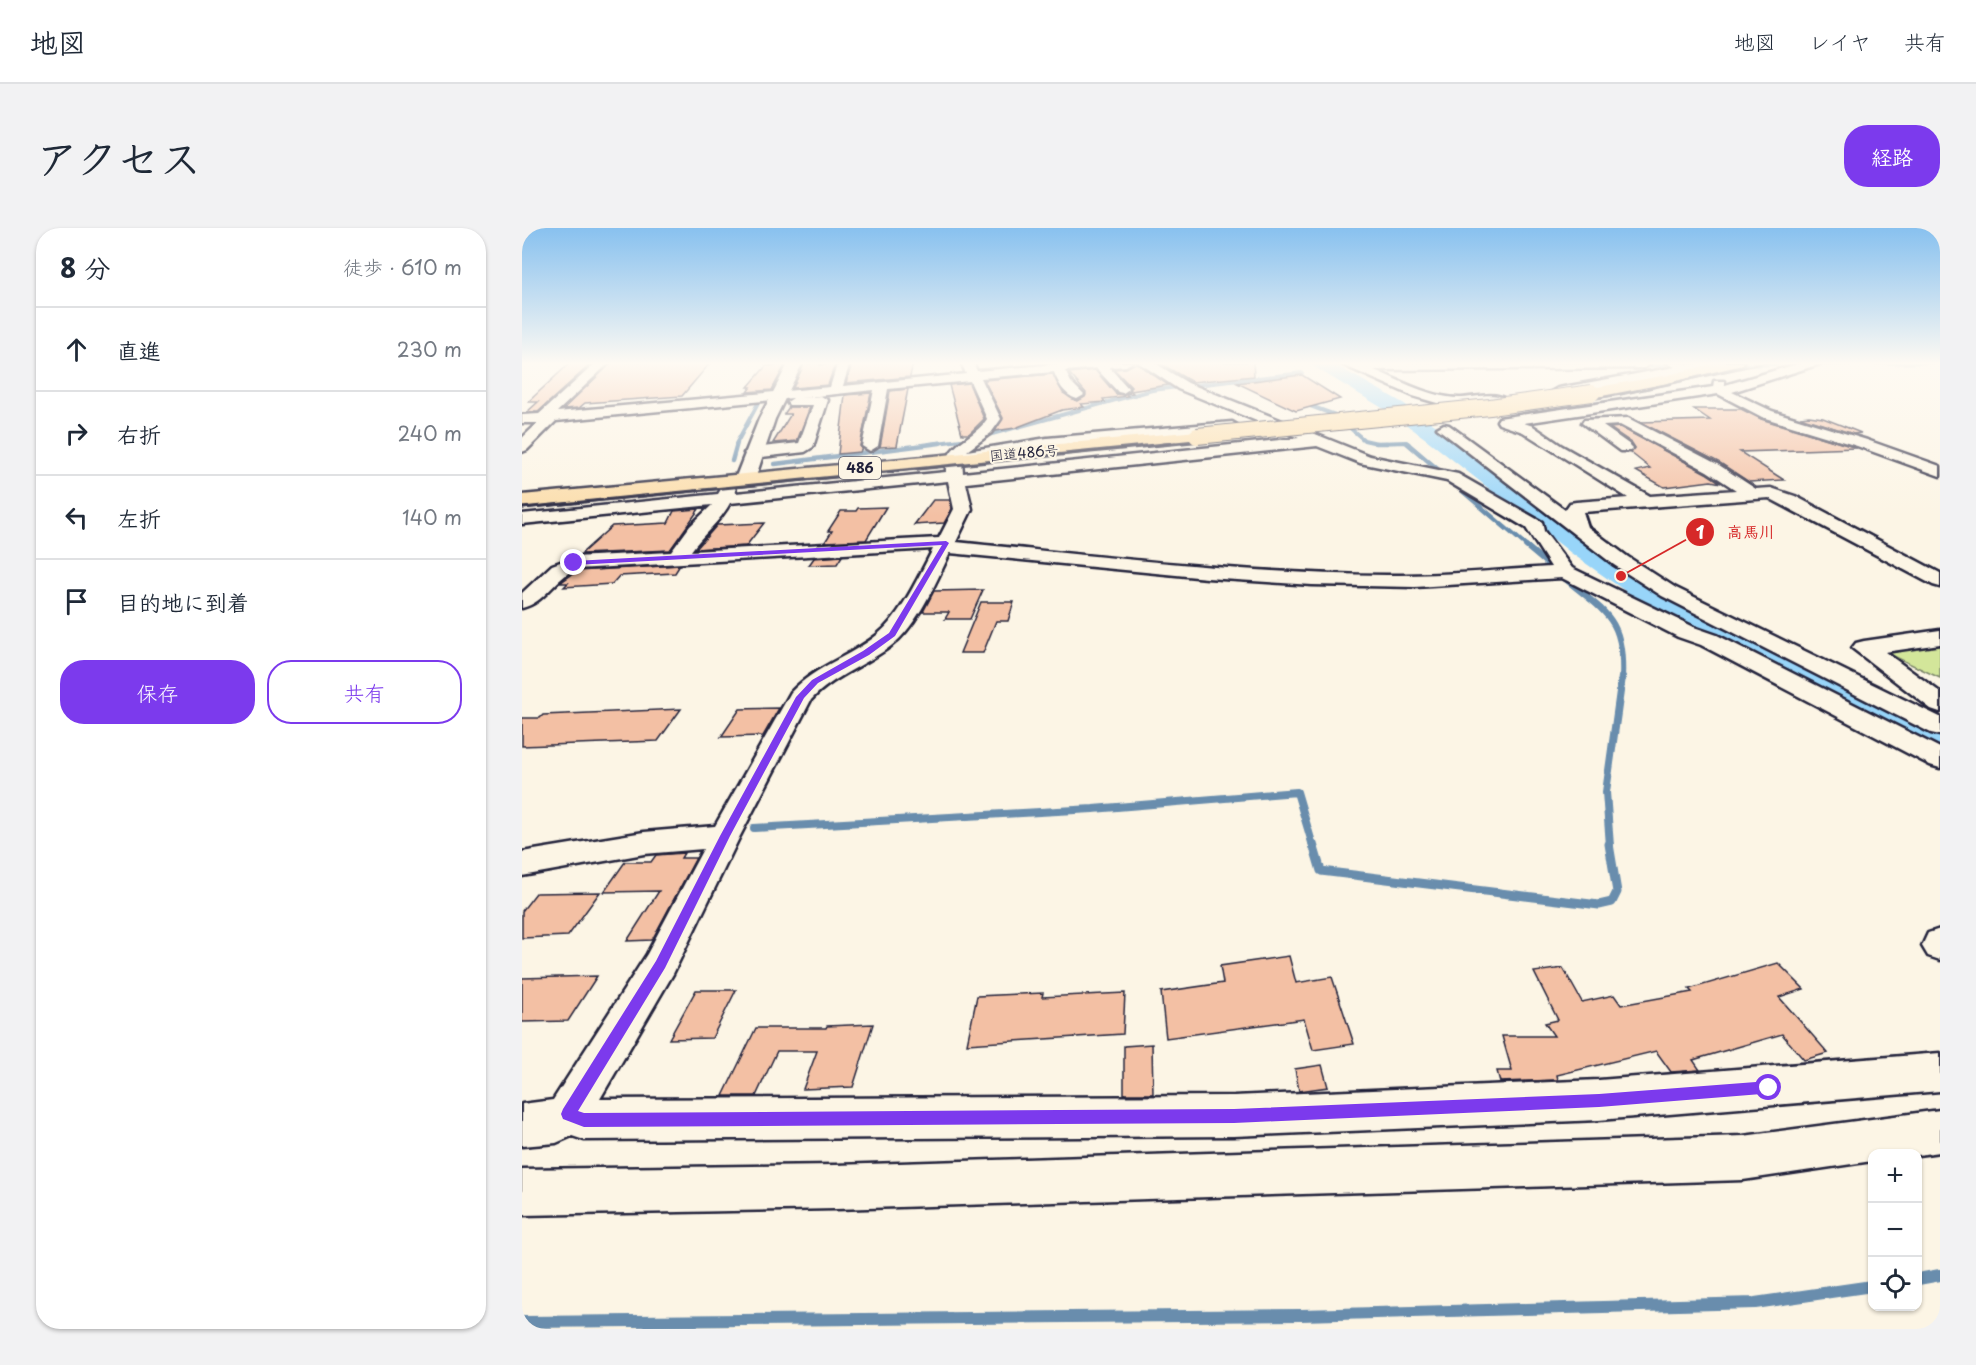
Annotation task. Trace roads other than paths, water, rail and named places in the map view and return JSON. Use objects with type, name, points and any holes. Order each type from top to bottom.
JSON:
[{"type":"highway","name":"国道486号","points":[[522,501],[739,479],[954,471],[1197,436],[1426,413]]},
{"type":"street","points":[[522,447],[553,413]]},
{"type":"street","points":[[522,419],[603,413]]},
{"type":"street","points":[[676,558],[697,530],[716,513],[739,479],[770,413]]},
{"type":"street","points":[[752,453],[805,447],[816,413]]},
{"type":"street","points":[[870,446],[876,413]]},
{"type":"street","points":[[522,1125],[556,1122],[568,1114],[660,964],[725,836],[800,697],[815,681],[866,653],[892,634],[945,545],[963,509],[954,471],[963,445],[988,428],[994,419],[991,413]]},
{"type":"street","points":[[1251,413],[1366,460],[1452,477],[1544,531],[1615,585],[1709,640],[1940,759]]},
{"type":"street","points":[[1481,413],[1524,427],[1645,501]]},
{"type":"street","points":[[1508,422],[1576,413]]},
{"type":"street","points":[[1766,413],[1862,443],[1940,471]]},
{"type":"street","points":[[1572,414],[1625,448]]},
{"type":"street","points":[[1524,427],[1623,421],[1713,468],[1751,493]]},
{"type":"street","points":[[954,471],[976,453],[1047,443],[1273,422]]},
{"type":"street","points":[[1444,428],[1576,530],[1669,592],[1940,727]]},
{"type":"street","points":[[522,519],[724,500],[954,471],[1318,441]]},
{"type":"street","points":[[1576,530],[1574,510],[1576,507],[1771,493],[1790,500],[1940,581]]},
{"type":"street","points":[[1576,530],[1535,531],[1565,572],[1686,632],[1709,640]]},
{"type":"street","points":[[522,602],[537,593],[561,567],[568,564],[945,545],[1214,574],[1282,578],[1368,581],[1565,572]]},
{"type":"street","points":[[1940,637],[1864,648],[1940,704]]},
{"type":"street","points":[[522,864],[644,843],[725,836]]},
{"type":"street","points":[[568,1114],[584,1120],[1234,1116],[1599,1100],[1940,1072]]},
{"type":"street","points":[[522,1192],[836,1187],[1743,1158],[1940,1131]]},
{"type":"waterway","points":[[736,444],[753,413]]},
{"type":"waterway","points":[[981,437],[1067,413]]},
{"type":"waterway","points":[[1331,413],[1364,440],[1377,443]]},
{"type":"waterway","points":[[1405,413],[1619,574],[1697,620],[1940,742]]},
{"type":"waterway","points":[[929,444],[961,440]]},
{"type":"waterway","points":[[1377,443],[1406,442],[1409,444]]},
{"type":"waterway","points":[[732,461],[737,443]]},
{"type":"waterway","points":[[775,464],[940,443]]},
{"type":"waterway","points":[[1377,443],[1387,443]]},
{"type":"waterway","points":[[1407,443],[1441,472]]},
{"type":"waterway","points":[[1453,483],[1528,547]]},
{"type":"waterway","points":[[1526,546],[1551,567]]},
{"type":"waterway","points":[[1563,577],[1601,609],[1616,629],[1620,642],[1622,677]]},
{"type":"waterway","points":[[1610,846],[1606,792],[1622,677]]},
{"type":"waterway","points":[[754,828],[1093,809],[1297,792],[1313,846]]},
{"type":"waterway","points":[[1313,844],[1321,871],[1599,905],[1612,902],[1617,892],[1609,844]]},
{"type":"waterway","points":[[1922,1278],[1940,1275]]},
{"type":"waterway","points":[[522,1322],[1301,1315],[1755,1303],[1868,1287]]},
{"type":"railway","points":[[1160,444],[1468,413]]},
{"type":"railway","points":[[522,508],[1175,443]]},
{"type":"place","name":"高馬川","points":[[1621,576]]}]
